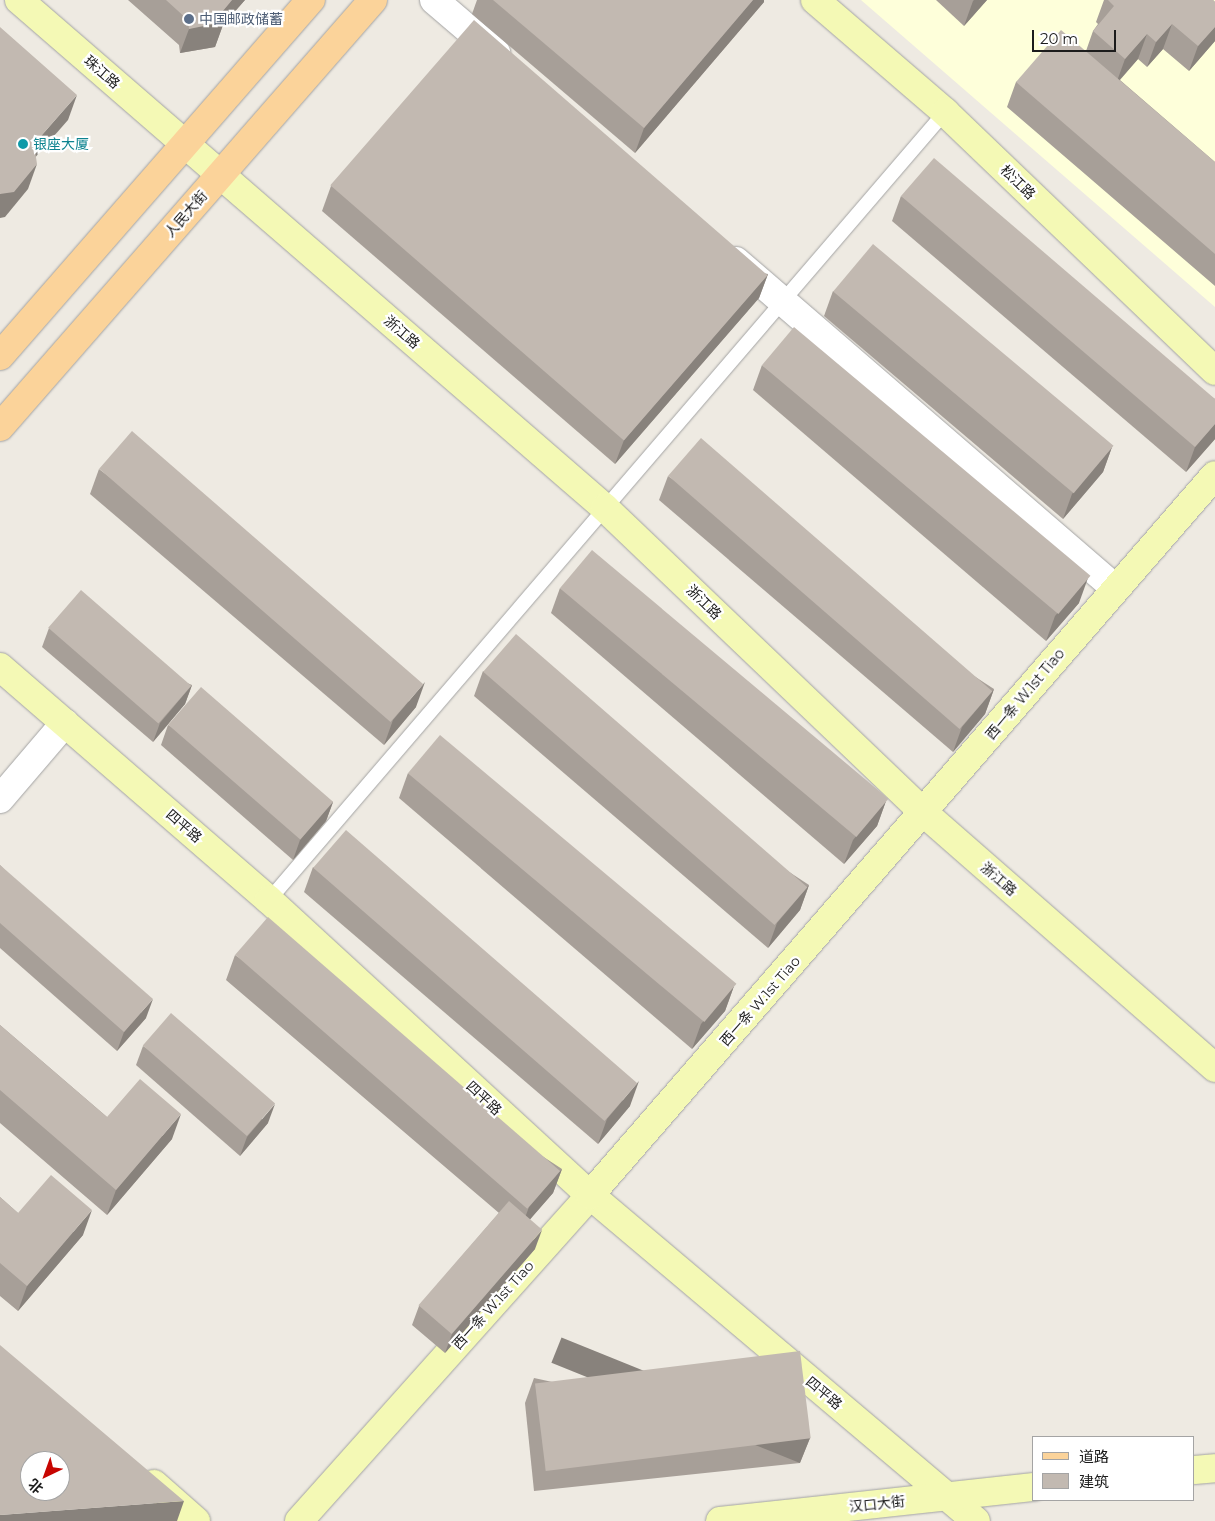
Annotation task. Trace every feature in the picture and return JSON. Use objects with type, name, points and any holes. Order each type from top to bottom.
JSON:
[{"type":"main road","points":[[0,356],[311,0]]},
{"type":"main road","name":"人民大街","points":[[0,427],[372,0]]},
{"type":"street","name":"珠江路","points":[[19,0],[185,144]]},
{"type":"street","points":[[434,0],[516,71]]},
{"type":"street","name":"松江路","points":[[814,0],[945,112],[1215,371]]},
{"type":"street","name":"浙江路","points":[[185,144],[605,508],[924,813],[1215,1068]]},
{"type":"street","points":[[716,244],[1115,588]]},
{"type":"street","name":"西一条 W.1st Tiao","points":[[299,1521],[590,1195],[924,813],[1115,588],[1215,475]]},
{"type":"street","name":"四平路","points":[[0,667],[269,900],[590,1195],[975,1521]]},
{"type":"street","points":[[0,798],[65,723]]},
{"type":"street","points":[[1195,1470],[1215,1468]]},
{"type":"street","points":[[138,1470],[196,1521]]},
{"type":"street","name":"汉口大街","points":[[720,1521],[1032,1487]]},
{"type":"lane","points":[[269,900],[945,112]]},
{"type":"shaded area","points":[[861,0],[1215,0],[1215,307],[959,85]]},
{"type":"building","points":[[166,0],[232,0],[222,12],[224,22],[189,29],[188,20]]},
{"type":"building","points":[[493,0],[753,0],[644,128]]},
{"type":"building","points":[[1108,0],[1213,0],[1215,2],[1215,27],[1198,46],[1172,24],[1156,42],[1147,34],[1125,59],[1093,31],[1114,6]]},
{"type":"building","points":[[474,20],[768,275],[624,440],[330,185]]},
{"type":"building","name":"银座大厦","points":[[0,27],[77,95],[34,144],[37,164],[14,192],[0,194]]},
{"type":"building","points":[[1061,30],[1215,162],[1215,254],[1016,82]]},
{"type":"building","points":[[934,158],[1215,399],[1215,424],[1195,447],[901,196]]},
{"type":"building","points":[[873,244],[1114,446],[1074,493],[833,291]]},
{"type":"building","points":[[794,327],[1090,576],[1058,614],[762,365]]},
{"type":"building","points":[[132,431],[423,684],[391,722],[99,469]]},
{"type":"building","points":[[701,438],[992,691],[960,729],[668,476]]},
{"type":"building","points":[[592,550],[888,799],[856,837],[560,588]]},
{"type":"building","points":[[81,590],[191,686],[158,724],[48,628]]},
{"type":"building","points":[[516,634],[807,887],[775,925],[483,672]]},
{"type":"building","points":[[201,687],[333,802],[300,840],[168,725]]},
{"type":"building","points":[[440,735],[736,984],[704,1022],[408,773]]},
{"type":"building","points":[[346,830],[637,1083],[605,1121],[313,868]]},
{"type":"building","points":[[0,865],[153,999],[124,1032],[0,923]]},
{"type":"building","points":[[268,917],[560,1171],[527,1209],[235,955]]},
{"type":"building","points":[[171,1013],[275,1104],[247,1136],[143,1045]]},
{"type":"building","points":[[0,1025],[107,1117],[140,1079],[181,1114],[116,1190],[0,1090]]},
{"type":"building","points":[[51,1175],[92,1210],[27,1286],[0,1263],[0,1197],[18,1213]]},
{"type":"building","points":[[509,1201],[542,1230],[452,1334],[418,1305]]},
{"type":"building","points":[[0,1345],[184,1501],[0,1515]]},
{"type":"building","points":[[800,1351],[811,1438],[546,1471],[535,1384]]},
{"type":"place","name":"中国邮政储蓄","points":[[189,19]]},
{"type":"place","name":"银座大厦","points":[[23,144]]}]
